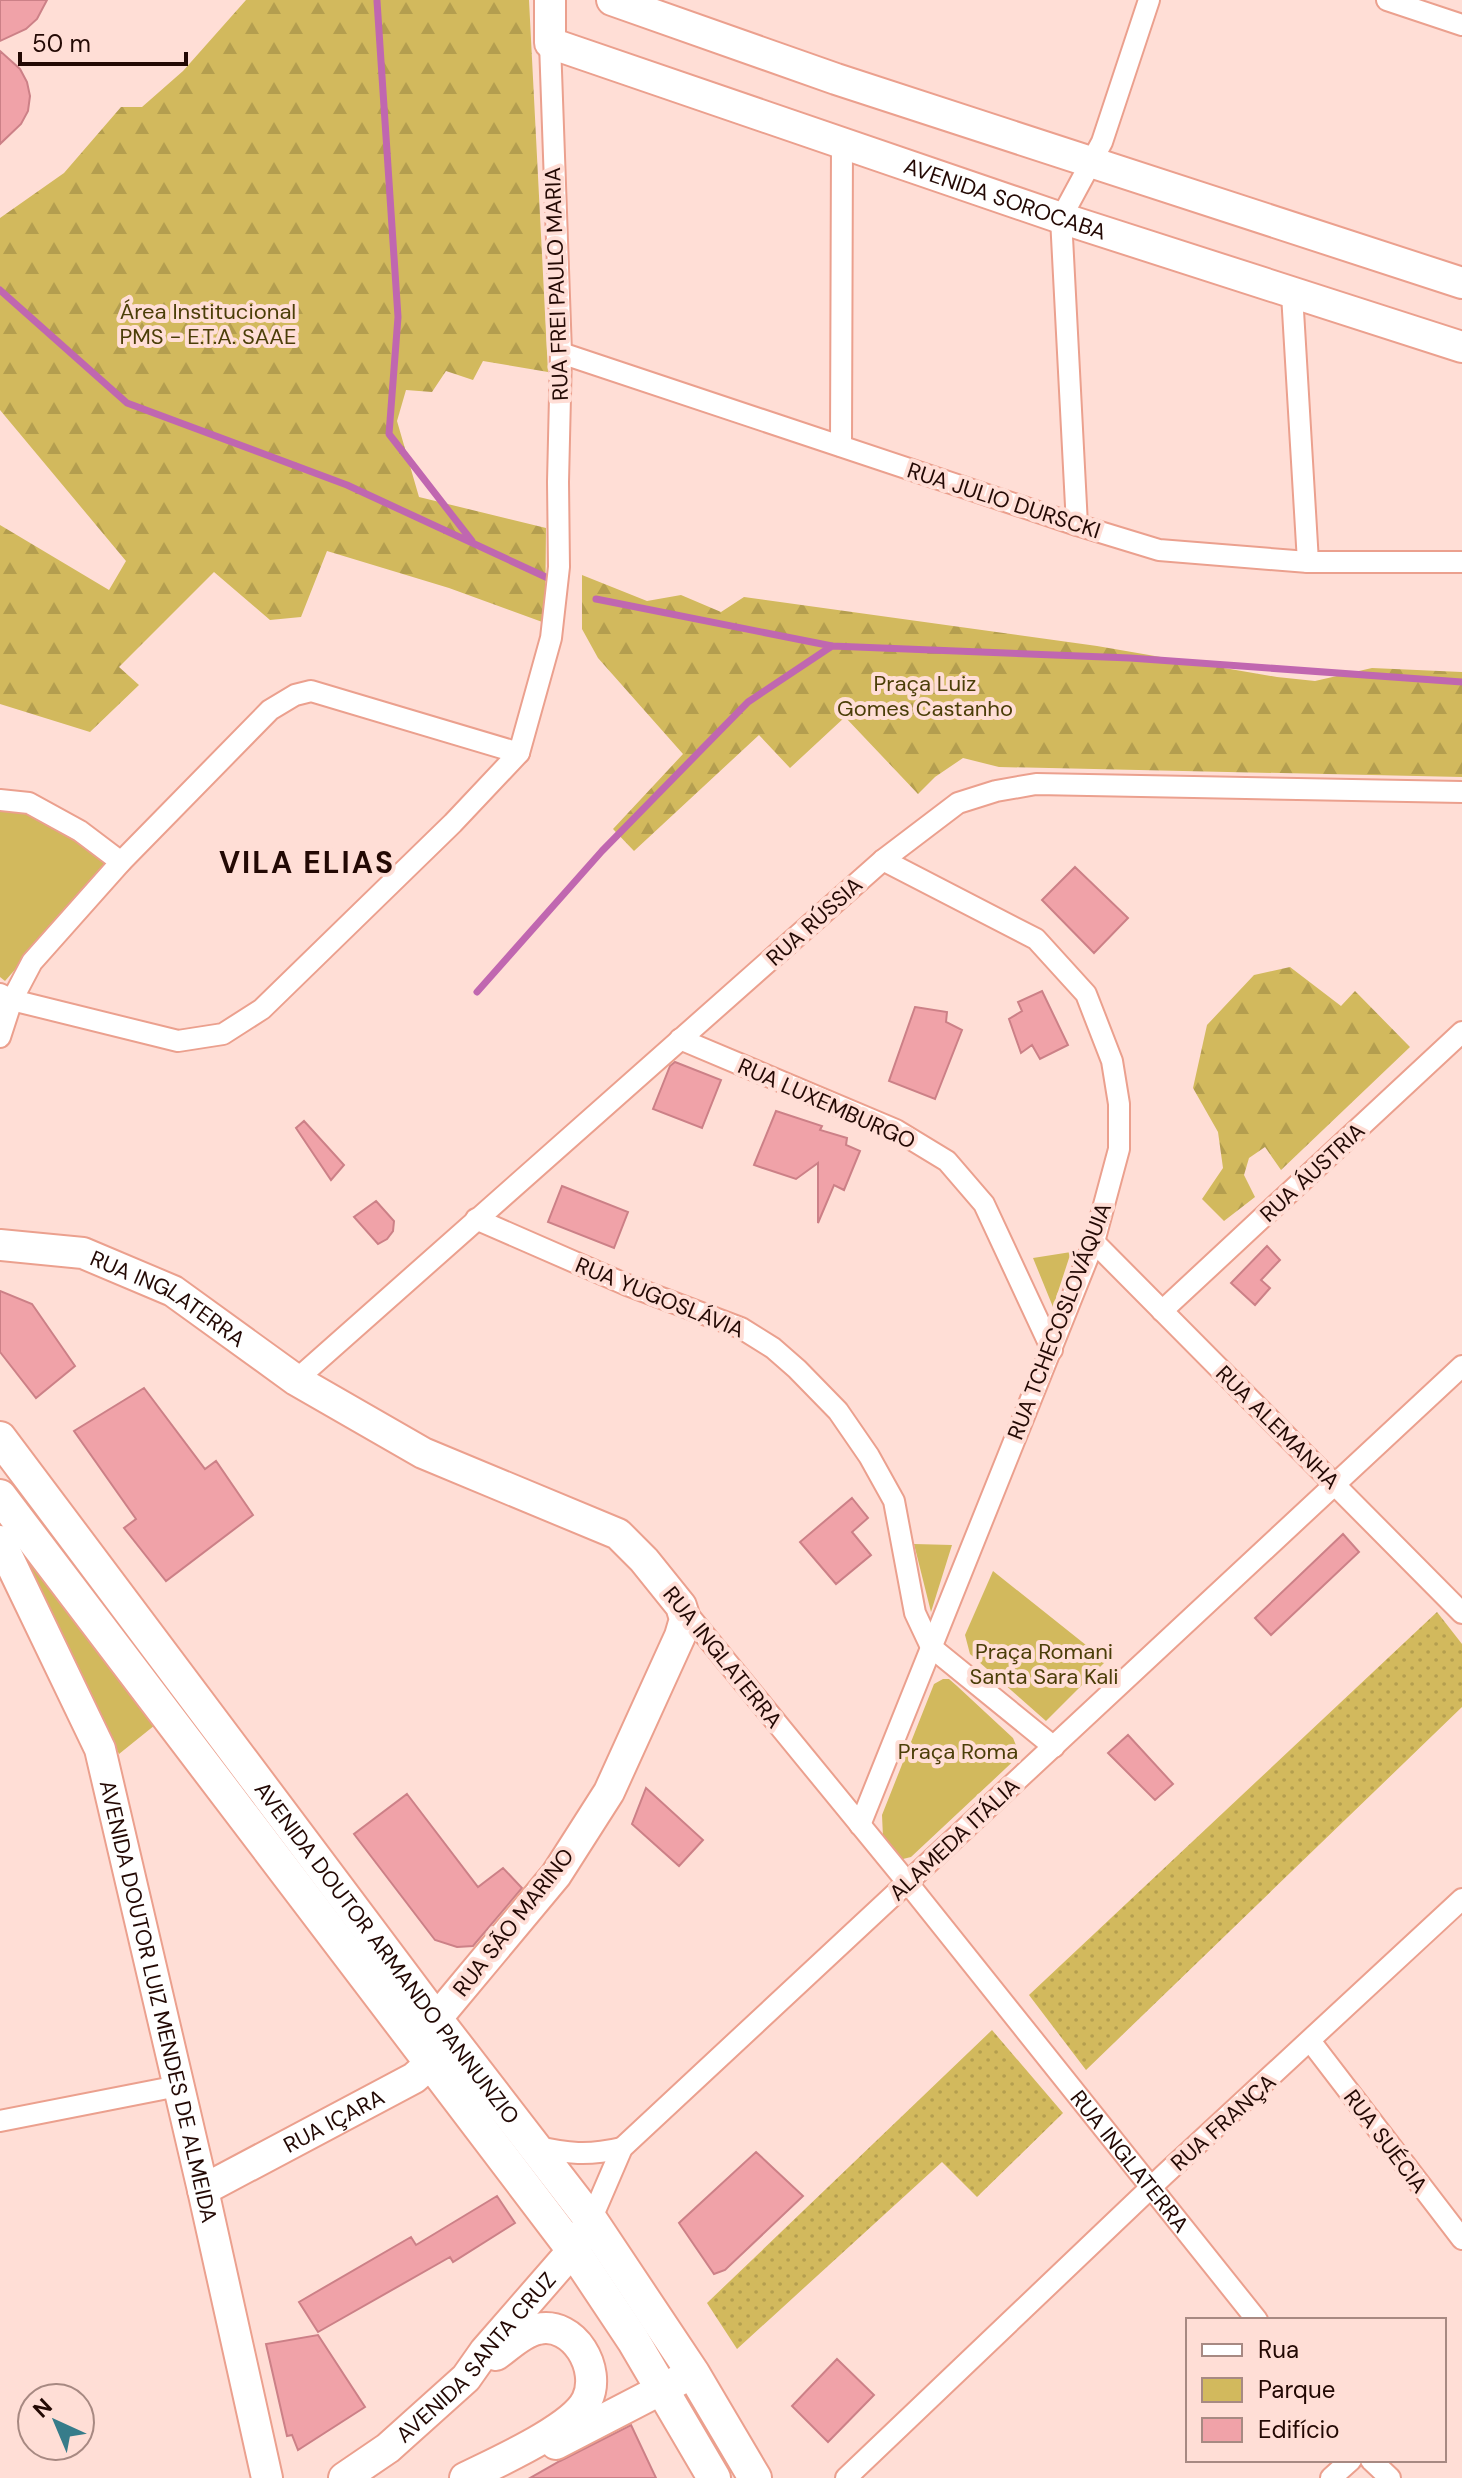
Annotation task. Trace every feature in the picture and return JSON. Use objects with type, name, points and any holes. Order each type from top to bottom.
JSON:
[{"type":"main road","name":"AVENIDA DOUTOR ARMANDO PANNUNZIO","points":[[0,1438],[442,2027],[591,2220],[693,2373],[755,2478]]},
{"type":"main road","name":"AVENIDA DOUTOR ARMANDO PANNUNZIO","points":[[0,1496],[573,2250],[663,2390],[714,2478]]},
{"type":"street","name":"RUA FREI PAULO MARIA","points":[[519,753],[551,638],[559,567],[561,353],[550,0]]},
{"type":"street","points":[[612,0],[836,79],[1462,283]]},
{"type":"street","points":[[1077,525],[1061,218],[1102,142],[1149,0]]},
{"type":"street","points":[[1396,1],[1462,25]]},
{"type":"street","name":"AVENIDA SOROCABA","points":[[550,43],[1061,218],[1462,347]]},
{"type":"street","points":[[841,446],[842,142]]},
{"type":"street","points":[[1292,294],[1308,562]]},
{"type":"street","name":"RUA JULIO DURSCKI","points":[[561,353],[1159,550],[1308,562],[1462,562]]},
{"type":"street","points":[[0,1037],[6,997],[32,962],[121,862],[270,710],[295,695],[311,691],[519,753],[453,823],[262,1009],[223,1034],[178,1041],[6,997]]},
{"type":"street","name":"RUA RÚSSIA","points":[[296,1380],[883,860],[958,803],[996,791],[1036,784],[1462,792]]},
{"type":"street","points":[[0,800],[29,803],[80,831],[121,862]]},
{"type":"street","name":"RUA TCHECOSLOVÁQUIA","points":[[860,1825],[1094,1242],[1119,1149],[1119,1104],[1112,1061],[1086,994],[1036,939],[883,860]]},
{"type":"street","name":"RUA ÁUSTRIA","points":[[1162,1311],[1460,1037]]},
{"type":"street","name":"RUA LUXEMBURGO","points":[[680,1039],[896,1130],[947,1161],[984,1204],[1052,1350]]},
{"type":"street","name":"RUA YUGOSLÁVIA","points":[[476,1219],[627,1285],[741,1328],[773,1348],[797,1369],[838,1411],[869,1456],[894,1501],[915,1613],[931,1647],[1054,1747]]},
{"type":"street","name":"RUA ALEMANHA","points":[[1094,1242],[1462,1613]]},
{"type":"street","name":"RUA INGLATERRA","points":[[0,1245],[83,1253],[173,1291],[296,1380],[423,1453],[618,1534],[644,1560],[907,1882],[1255,2318]]},
{"type":"street","name":"ALAMEDA ITÁLIA","points":[[591,2220],[622,2148],[1462,1366]]},
{"type":"street","name":"AVENIDA DOUTOR LUIZ MENDES DE ALMEIDA","points":[[0,1541],[100,1749],[267,2478]]},
{"type":"street","name":"RUA SÃO MARINO","points":[[442,2027],[556,1875],[609,1792],[680,1636],[685,1619],[681,1606]]},
{"type":"street","name":"RUA FRANÇA","points":[[846,2478],[1462,1899]]},
{"type":"street","name":"RUA IÇARA","points":[[203,2190],[414,2078],[443,2048],[442,2027]]},
{"type":"street","name":"RUA SUÉCIA","points":[[1311,2042],[1462,2239]]},
{"type":"street","points":[[0,2121],[178,2086]]},
{"type":"street","points":[[534,2146],[568,2154],[595,2155],[622,2148]]},
{"type":"street","name":"AVENIDA SANTA CRUZ","points":[[344,2478],[388,2448],[466,2378],[485,2351],[573,2250],[591,2220]]},
{"type":"street","points":[[465,2478],[555,2432],[587,2402],[591,2386],[590,2370],[579,2345],[573,2338],[546,2328],[526,2334],[466,2378]]},
{"type":"street","points":[[486,2478],[693,2373]]},
{"type":"street","points":[[1331,2478],[1349,2462]]},
{"type":"street","points":[[1373,2462],[1390,2478]]},
{"type":"green space","name":"Área Institucional PMS - E.T.A. SAAE","points":[[246,0],[529,0],[548,372],[483,361],[473,380],[446,371],[432,392],[406,390],[397,421],[419,497],[546,528],[545,623],[449,588],[327,551],[301,617],[270,620],[214,572],[119,667],[139,685],[90,732],[0,704],[0,525],[109,590],[126,561],[0,410],[0,218],[64,173],[121,107],[142,107],[183,71]]},
{"type":"green space","name":"Praça Luiz Gomes Castanho","points":[[582,575],[647,601],[681,595],[721,612],[744,597],[1097,646],[1277,677],[1315,681],[1372,668],[1462,672],[1462,777],[999,767],[963,758],[935,777],[918,794],[845,717],[790,768],[759,735],[634,851],[613,829],[683,754],[598,658],[582,629]]},
{"type":"green space","points":[[0,807],[28,807],[111,860],[5,981],[0,977]]},
{"type":"green space","points":[[1290,967],[1341,1006],[1355,991],[1410,1047],[1281,1170],[1265,1147],[1249,1158],[1244,1175],[1255,1197],[1224,1221],[1202,1199],[1223,1168],[1218,1132],[1193,1088],[1207,1025],[1254,975]]},
{"type":"green space","points":[[1071,1252],[1053,1307],[1033,1258]]},
{"type":"green space","points":[[4,1524],[155,1725],[119,1754]]},
{"type":"green space","points":[[914,1544],[952,1545],[931,1612]]},
{"type":"green space","name":"Praça Romani Santa Sara Kali","points":[[993,1571],[1106,1661],[1046,1721],[970,1654],[965,1635]]},
{"type":"green space","points":[[1437,1612],[1462,1644],[1462,1707],[1086,2070],[1029,1995]]},
{"type":"green space","name":"Praça Roma","points":[[949,1679],[1013,1738],[1020,1755],[911,1857],[903,1859],[883,1837],[882,1815],[934,1684]]},
{"type":"green space","points":[[992,2030],[1063,2113],[977,2197],[942,2162],[737,2349],[707,2303]]},
{"type":"building","points":[[0,0],[47,0],[37,19],[26,29],[0,41]]},
{"type":"building","points":[[0,51],[20,69],[30,96],[28,111],[21,124],[0,144]]},
{"type":"building","points":[[1075,867],[1128,918],[1094,953],[1042,900]]},
{"type":"building","points":[[1042,991],[1068,1045],[1040,1059],[1032,1045],[1021,1053],[1009,1019],[1022,1011],[1018,1002]]},
{"type":"building","points":[[915,1007],[947,1012],[946,1022],[962,1030],[935,1099],[889,1081]]},
{"type":"building","points":[[675,1062],[721,1080],[702,1128],[653,1109],[670,1066]]},
{"type":"building","points":[[776,1111],[822,1126],[820,1130],[847,1138],[846,1145],[860,1151],[844,1190],[834,1185],[818,1223],[818,1163],[796,1179],[754,1165]]},
{"type":"building","points":[[304,1121],[344,1165],[331,1180],[296,1128]]},
{"type":"building","points":[[562,1186],[628,1212],[614,1248],[548,1222]]},
{"type":"building","points":[[376,1201],[394,1221],[393,1231],[378,1244],[354,1217]]},
{"type":"building","points":[[1267,1246],[1280,1260],[1261,1280],[1270,1288],[1255,1305],[1231,1283]]},
{"type":"building","points":[[0,1291],[32,1304],[75,1366],[36,1398],[0,1352]]},
{"type":"building","points":[[144,1388],[205,1469],[216,1461],[253,1515],[166,1581],[124,1528],[136,1519],[74,1431]]},
{"type":"building","points":[[852,1498],[868,1518],[852,1532],[871,1555],[836,1584],[800,1542]]},
{"type":"building","points":[[1343,1534],[1359,1552],[1271,1635],[1255,1618]]},
{"type":"building","points":[[1128,1735],[1173,1784],[1155,1800],[1108,1753]]},
{"type":"building","points":[[646,1788],[703,1840],[679,1866],[632,1824]]},
{"type":"building","points":[[407,1794],[478,1887],[503,1868],[522,1888],[473,1946],[457,1947],[435,1940],[354,1834]]},
{"type":"building","points":[[756,2152],[803,2196],[725,2270],[714,2274],[679,2223]]},
{"type":"building","points":[[497,2196],[515,2223],[453,2262],[450,2257],[318,2332],[299,2302],[411,2237],[416,2245]]},
{"type":"building","points":[[318,2335],[365,2407],[298,2450],[292,2435],[287,2436],[266,2344]]},
{"type":"building","points":[[837,2359],[874,2395],[828,2442],[792,2406]]},
{"type":"building","points":[[631,2425],[656,2478],[530,2478],[560,2461]]},
{"type":"waterway","points":[[377,1],[398,317],[389,434],[472,541]]},
{"type":"waterway","points":[[0,290],[127,403],[347,485],[550,579]]},
{"type":"waterway","points":[[596,599],[832,646],[1130,658],[1462,682]]},
{"type":"waterway","points":[[477,992],[602,851],[748,702],[832,646]]},
{"type":"district","name":"VILA ELIAS","points":[[307,863]]}]
